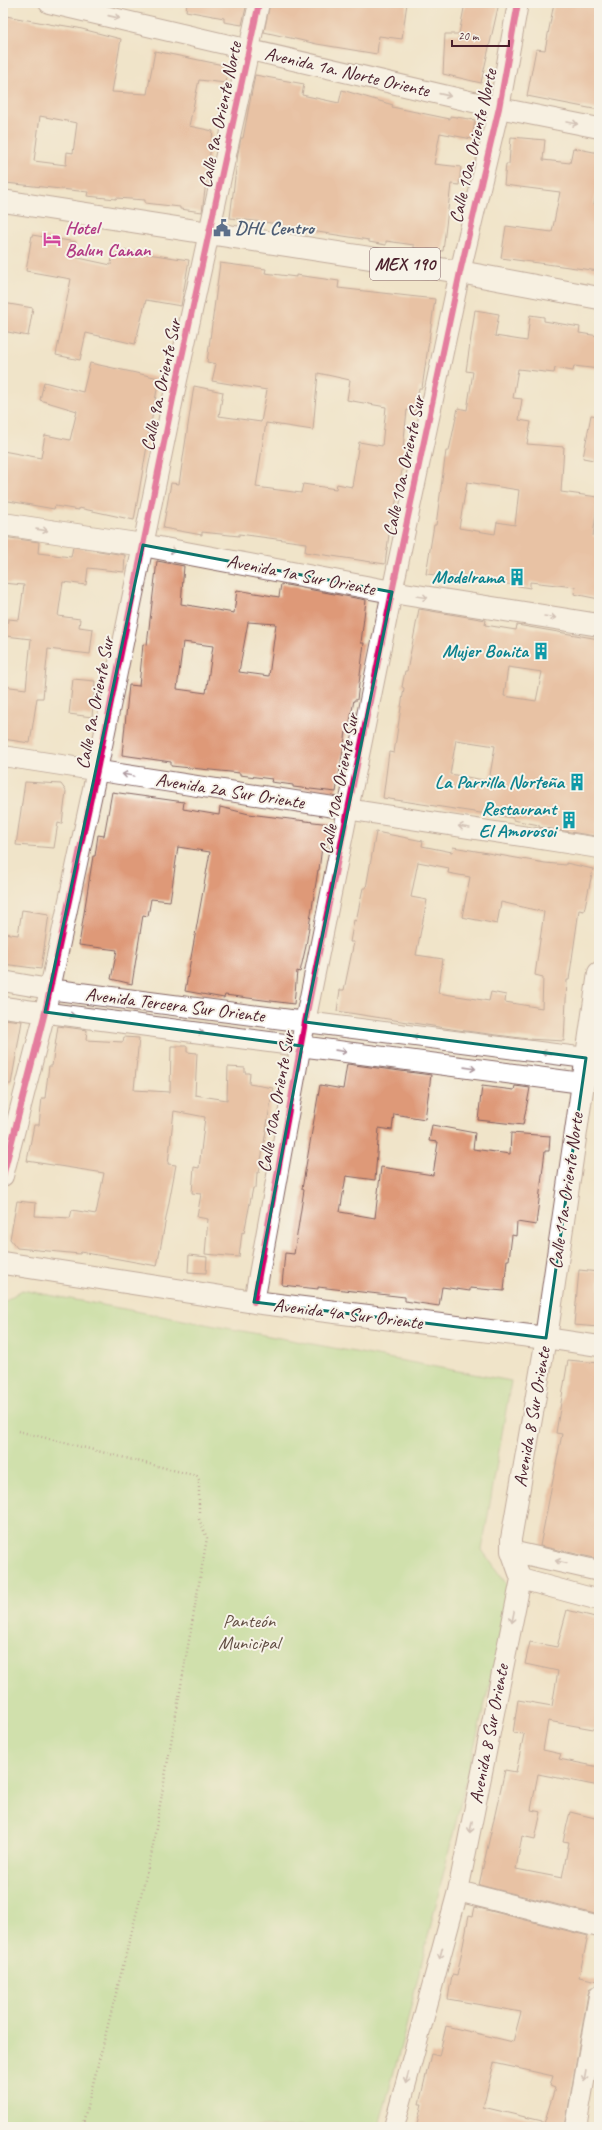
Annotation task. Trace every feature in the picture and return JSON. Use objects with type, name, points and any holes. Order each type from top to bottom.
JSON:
[{"type":"street","name":"Avenida 1a. Norte Oriente","points":[[49,3],[249,48],[499,108],[599,128]]},
{"type":"street","name":"Calle 9a. Oriente Norte","points":[[210,234],[259,3]]},
{"type":"street","name":"Calle 10a. Oriente Norte","points":[[460,272],[499,108],[518,3]]},
{"type":"street","name":"MEX 190","points":[[3,201],[460,272],[599,298]]},
{"type":"street","name":"Calle 9a. Oriente Sur","points":[[3,1176],[45,1012],[97,770],[174,389],[210,234]]},
{"type":"street","name":"Calle 10a. Oriente Sur","points":[[254,1302],[302,1046],[305,1022],[350,809],[392,592],[460,272]]},
{"type":"street","name":"Avenida 1a Sur Oriente","points":[[3,524],[142,545],[392,592],[599,625]]},
{"type":"street","name":"Avenida 2a Sur Oriente","points":[[3,756],[599,848]]},
{"type":"street","name":"Calle 11a. Oriente Norte","points":[[546,1338],[582,1083],[586,1058],[596,1020],[599,977]]},
{"type":"street","name":"Avenida Tercera Sur Oriente","points":[[3,981],[49,989],[586,1058]]},
{"type":"street","name":"Avenida Tercera Sur Oriente","points":[[3,1007],[582,1083]]},
{"type":"street","name":"Avenida 4a Sur Oriente","points":[[3,1263],[254,1302],[546,1338],[599,1346]]},
{"type":"street","name":"Avenida 8 Sur Oriente","points":[[394,2127],[458,1891],[521,1578],[511,1551],[510,1539],[546,1338]]},
{"type":"street","points":[[511,1551],[599,1570]]},
{"type":"street","points":[[521,1578],[599,1600]]},
{"type":"street","points":[[458,1891],[599,1927]]},
{"type":"street","points":[[576,2127],[599,1996]]},
{"type":"path","points":[[18,1431],[198,1476],[199,1519],[206,1538],[151,1856],[82,2127]]},
{"type":"highlighted area","points":[[143,545],[392,592],[305,1022],[586,1058],[546,1338],[254,1302],[302,1046],[45,1012]]},
{"type":"green space","name":"Panteón Municipal","points":[[22,1290],[511,1381],[482,1550],[512,1592],[405,2031],[379,2127],[3,2127],[3,1302]]},
{"type":"building","points":[[187,3],[247,3],[242,25],[224,22],[224,18],[186,11]]},
{"type":"building","points":[[270,3],[407,3],[402,39],[379,36],[377,54],[317,44],[264,32]]},
{"type":"building","points":[[465,3],[499,3],[481,83],[443,74],[445,34],[459,34]]},
{"type":"building","points":[[554,3],[599,3],[599,110],[527,96],[536,49],[545,50]]},
{"type":"building","points":[[6,16],[78,28],[121,39],[112,92],[147,94],[155,51],[228,66],[226,83],[199,80],[189,126],[213,131],[202,212],[180,209],[180,207],[145,203],[145,200],[87,196],[88,192],[6,183],[7,167],[3,167],[3,29]],"holes":[[[40,116],[77,123],[73,153],[67,152],[66,165],[34,161]]]},
{"type":"building","points":[[255,75],[304,84],[302,95],[339,103],[342,90],[393,105],[392,107],[450,119],[450,116],[475,120],[472,139],[440,133],[434,164],[461,167],[459,185],[451,184],[443,251],[414,248],[414,245],[386,241],[386,245],[369,242],[369,240],[279,226],[279,224],[230,218],[238,153],[241,138],[243,138]]},
{"type":"building","points":[[511,137],[545,140],[543,160],[570,163],[573,148],[599,153],[599,181],[594,204],[599,205],[599,271],[501,258],[506,226],[552,232],[560,192],[504,185],[506,164],[509,164]]},
{"type":"building","points":[[32,235],[76,242],[74,257],[111,265],[113,249],[189,260],[181,306],[146,300],[135,344],[86,333],[80,360],[56,355],[71,279],[26,271]]},
{"type":"building","points":[[220,263],[266,269],[265,273],[296,277],[296,275],[339,281],[338,288],[435,299],[422,388],[419,388],[415,412],[407,410],[403,449],[406,450],[394,512],[392,512],[385,564],[305,552],[306,543],[239,534],[239,536],[202,532],[202,535],[163,528],[171,483],[179,484],[194,386],[223,392],[219,416],[261,422],[267,390],[212,381],[216,364],[207,362]],"holes":[[[318,373],[350,380],[347,400],[386,407],[382,446],[359,442],[352,487],[337,484],[336,489],[303,484],[301,493],[256,487],[266,423],[313,430]]]},
{"type":"building","points":[[3,303],[33,308],[28,336],[3,331]]},
{"type":"building","points":[[475,310],[499,314],[495,336],[527,341],[530,315],[544,317],[544,321],[580,327],[579,333],[599,336],[599,369],[574,366],[573,371],[555,368],[554,373],[518,369],[513,398],[522,399],[519,420],[531,422],[527,444],[564,447],[561,492],[598,497],[593,536],[599,537],[599,599],[574,594],[575,587],[530,582],[530,588],[479,579],[426,574],[434,525],[436,525],[446,451],[449,451],[458,408],[467,410],[473,372],[466,371]],"holes":[[[467,482],[519,490],[515,525],[497,522],[495,534],[459,528]]]},
{"type":"building","points":[[90,363],[159,378],[134,520],[79,508],[79,510],[55,506],[54,509],[3,500],[3,451],[41,458],[45,435],[70,440],[77,411],[40,400],[44,382],[83,392]]},
{"type":"building","points":[[591,415],[599,416],[599,461],[583,458]]},
{"type":"building","points":[[3,537],[39,542],[38,553],[71,557],[73,547],[125,555],[124,572],[88,568],[86,585],[63,582],[58,616],[80,619],[79,627],[93,629],[90,654],[48,649],[43,698],[37,698],[30,743],[3,739],[3,686],[26,689],[31,639],[6,636],[8,619],[19,620],[24,585],[3,583]]},
{"type":"building","points":[[157,561],[184,566],[181,604],[234,613],[237,590],[279,597],[281,584],[366,600],[361,643],[364,643],[357,700],[354,700],[348,732],[346,732],[336,792],[293,787],[293,785],[271,782],[272,779],[240,775],[240,773],[171,766],[171,762],[122,755],[129,685],[139,686],[143,644],[147,645]],"holes":[[[248,622],[276,624],[269,676],[239,672]],[[183,642],[213,646],[206,693],[177,689]]]},
{"type":"building","points":[[419,609],[486,620],[485,625],[516,630],[517,625],[599,639],[599,811],[595,836],[539,827],[539,825],[513,820],[513,818],[383,798],[389,752],[394,753],[404,688],[402,687],[405,671],[407,671]],"holes":[[[508,667],[542,672],[536,701],[504,696]],[[456,740],[495,746],[489,781],[450,774]]]},
{"type":"building","points":[[73,679],[95,681],[92,717],[69,714]]},
{"type":"building","points":[[25,782],[61,784],[66,791],[62,824],[58,823],[54,848],[16,845]]},
{"type":"building","points":[[112,792],[184,802],[183,809],[219,815],[220,807],[249,814],[330,824],[326,848],[322,847],[306,946],[300,972],[297,971],[294,1004],[225,995],[224,998],[185,991],[210,852],[178,847],[170,901],[151,899],[148,916],[143,915],[132,984],[111,979],[117,950],[79,945],[93,856],[95,856],[98,835],[104,836]]},
{"type":"building","points":[[376,832],[423,841],[422,846],[452,852],[453,847],[545,863],[566,865],[566,863],[593,869],[584,911],[579,910],[569,980],[567,980],[564,1041],[528,1039],[458,1030],[337,1011],[340,990],[344,990],[354,942],[350,942],[354,920],[356,921],[363,888],[366,888]],"holes":[[[418,862],[449,868],[448,873],[470,877],[462,917],[497,924],[501,902],[544,912],[535,975],[543,977],[542,1008],[505,1002],[506,995],[491,992],[489,1001],[438,993],[443,959],[416,955],[427,900],[411,897]]]},
{"type":"building","points":[[22,910],[49,914],[41,969],[3,964],[3,933],[18,935]]},
{"type":"building","points":[[3,1019],[22,1021],[11,1084],[3,1084]]},
{"type":"building","points":[[58,1026],[87,1030],[86,1040],[123,1042],[124,1037],[139,1038],[134,1090],[170,1092],[171,1046],[187,1046],[187,1052],[197,1053],[195,1095],[227,1100],[228,1067],[245,1068],[245,1073],[250,1073],[249,1084],[273,1088],[259,1173],[257,1173],[256,1188],[253,1188],[244,1233],[242,1232],[239,1257],[205,1254],[208,1219],[197,1217],[201,1194],[192,1193],[194,1167],[199,1168],[205,1117],[174,1111],[168,1164],[176,1165],[157,1266],[81,1252],[80,1254],[17,1248],[10,1239],[17,1201],[36,1203],[35,1216],[70,1218],[72,1210],[96,1214],[104,1173],[27,1161],[34,1125],[39,1125],[42,1098],[45,1098],[49,1066],[52,1066]]},
{"type":"building","points":[[347,1064],[431,1075],[425,1119],[394,1114],[392,1130],[379,1128],[375,1180],[346,1176],[340,1212],[375,1218],[381,1167],[433,1175],[438,1142],[429,1141],[432,1125],[475,1133],[473,1149],[510,1154],[511,1133],[550,1136],[549,1151],[545,1151],[536,1225],[517,1222],[516,1236],[512,1235],[509,1260],[507,1260],[504,1291],[470,1288],[470,1291],[442,1287],[439,1306],[405,1301],[405,1297],[318,1287],[318,1289],[282,1285],[285,1253],[294,1254],[304,1190],[302,1189],[320,1085],[343,1089]]},
{"type":"building","points":[[482,1086],[514,1090],[515,1086],[530,1088],[523,1125],[478,1120]]},
{"type":"building","points":[[189,1255],[207,1257],[206,1273],[188,1272]]},
{"type":"building","points":[[579,1270],[599,1272],[599,1327],[574,1325]]},
{"type":"building","points":[[568,1360],[599,1363],[599,1559],[540,1546],[562,1434],[556,1433]]},
{"type":"building","points":[[567,1610],[599,1618],[599,1730],[548,1721],[543,1750],[561,1754],[559,1759],[599,1767],[599,1786],[538,1774],[531,1810],[541,1812],[535,1839],[522,1836],[516,1869],[562,1878],[569,1842],[563,1841],[570,1812],[599,1819],[599,1905],[597,1905],[595,1914],[479,1885],[505,1770],[516,1772],[524,1734],[513,1733],[518,1700],[552,1706],[558,1671],[525,1664],[530,1642],[557,1647]]},
{"type":"building","points":[[475,1907],[588,1936],[579,1977],[598,1981],[597,1985],[590,1988],[588,1994],[565,2127],[543,2127],[555,2088],[550,2086],[553,2076],[494,2063],[483,2107],[542,2121],[542,2127],[416,2127],[422,2104],[419,2104],[431,2054],[439,2056],[446,2026],[513,2042],[521,2012],[448,1999],[452,1975],[457,1976],[469,1915],[473,1916]]},
{"type":"cycle path","points":[[3,1176],[45,1012],[97,770],[175,389],[259,3]]},
{"type":"cycle path","points":[[254,1302],[305,1022],[392,592],[460,272],[499,108],[518,3]]},
{"type":"place","name":"DHL Centro","points":[[222,228]]},
{"type":"place","name":"Hotel Balun Canan","points":[[52,239]]},
{"type":"place","name":"Modelrama","points":[[517,577]]},
{"type":"place","name":"Mujer Bonita","points":[[541,651]]},
{"type":"place","name":"La Parrilla Norteña","points":[[577,782]]},
{"type":"place","name":"Restaurant El Amorosoi","points":[[569,820]]}]
